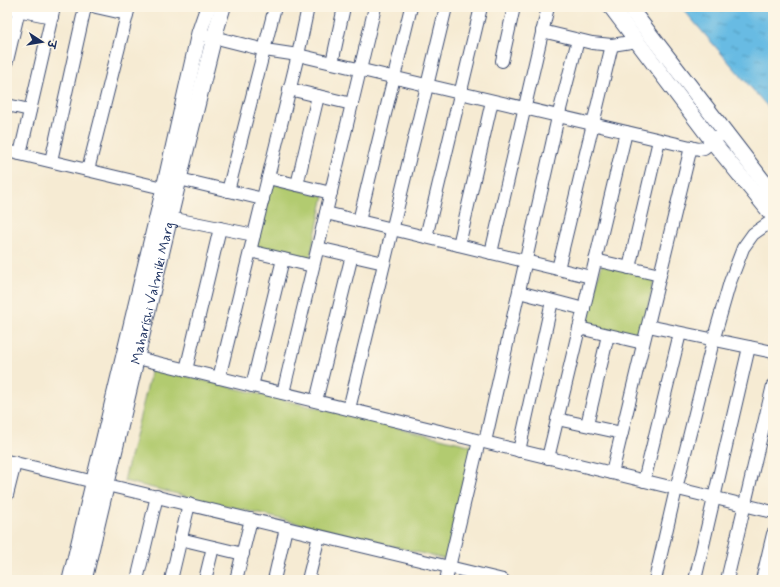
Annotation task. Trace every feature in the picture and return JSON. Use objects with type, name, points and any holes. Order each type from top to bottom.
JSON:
[{"type":"street","points":[[51,161],[85,7]]},
{"type":"street","points":[[88,170],[128,10],[96,7]]},
{"type":"street","name":"Maharishi Valmiki Marg","points":[[130,356],[170,218],[172,184],[199,33],[208,7]]},
{"type":"street","name":"Maharishi Valmiki Marg","points":[[70,580],[100,483],[172,184],[223,7]]},
{"type":"street","points":[[228,190],[275,7]]},
{"type":"street","points":[[219,378],[290,89],[308,7]]},
{"type":"street","points":[[332,63],[344,7]]},
{"type":"street","points":[[283,393],[375,7]]},
{"type":"street","points":[[359,221],[411,7]]},
{"type":"street","points":[[349,410],[446,7]]},
{"type":"street","points":[[426,237],[481,7]]},
{"type":"street","points":[[502,61],[514,7]]},
{"type":"street","points":[[491,253],[548,7]]},
{"type":"street","points":[[611,7],[713,142],[773,216]]},
{"type":"street","points":[[628,7],[773,194]]},
{"type":"street","points":[[7,60],[13,9],[53,12],[20,154]]},
{"type":"street","points":[[542,31],[578,40],[612,45],[637,41]]},
{"type":"street","points":[[199,33],[265,50],[298,55],[699,149],[704,148],[725,132]]},
{"type":"street","points":[[446,580],[519,292],[558,117],[578,40]]},
{"type":"street","points":[[558,269],[612,45]]},
{"type":"street","points":[[290,89],[352,104]]},
{"type":"street","points":[[296,185],[318,96]]},
{"type":"street","points":[[459,245],[492,101]]},
{"type":"street","points":[[7,105],[30,110]]},
{"type":"street","points":[[548,458],[626,132]]},
{"type":"street","points":[[629,268],[659,140]]},
{"type":"street","points":[[612,473],[691,147]]},
{"type":"street","points":[[7,151],[88,170],[172,184],[228,190],[263,198]]},
{"type":"street","points":[[268,178],[331,193]]},
{"type":"street","points":[[326,213],[591,277]]},
{"type":"street","points":[[170,218],[254,235]]},
{"type":"street","points":[[655,580],[713,340],[730,282],[743,248],[753,234],[773,220]]},
{"type":"street","points":[[186,370],[220,228]]},
{"type":"street","points":[[318,248],[384,263]]},
{"type":"street","points":[[250,251],[313,266]]},
{"type":"street","points":[[316,402],[352,256]]},
{"type":"street","points":[[252,386],[283,259]]},
{"type":"street","points":[[595,260],[660,275]]},
{"type":"street","points":[[519,292],[584,309]]},
{"type":"street","points":[[519,451],[552,301]]},
{"type":"street","points":[[648,326],[773,352]]},
{"type":"street","points":[[579,328],[643,343]]},
{"type":"street","points":[[644,481],[680,333]]},
{"type":"street","points":[[587,425],[608,335]]},
{"type":"street","points":[[695,580],[749,347]]},
{"type":"street","points":[[130,356],[773,512]]},
{"type":"street","points":[[727,580],[773,385]]},
{"type":"street","points":[[558,419],[622,433]]},
{"type":"street","points":[[7,495],[11,462],[449,567],[485,578],[503,580]]},
{"type":"street","name":"Maharishi Valmiki Marg","points":[[84,580],[100,483]]},
{"type":"street","points":[[137,580],[157,496]]},
{"type":"street","points":[[171,580],[188,504]]},
{"type":"street","points":[[236,580],[251,519]]},
{"type":"street","points":[[274,580],[286,528]]},
{"type":"street","points":[[762,580],[773,534]]},
{"type":"street","points":[[308,580],[319,536]]},
{"type":"street","points":[[180,539],[243,554]]},
{"type":"street","points":[[205,580],[212,547]]},
{"type":"green space","points":[[271,183],[324,196],[309,262],[255,249]]},
{"type":"green space","points":[[602,263],[655,276],[640,341],[586,329]]},
{"type":"green space","points":[[152,368],[473,446],[445,559],[124,481]]},
{"type":"water","points":[[681,7],[773,7],[773,113]]}]
